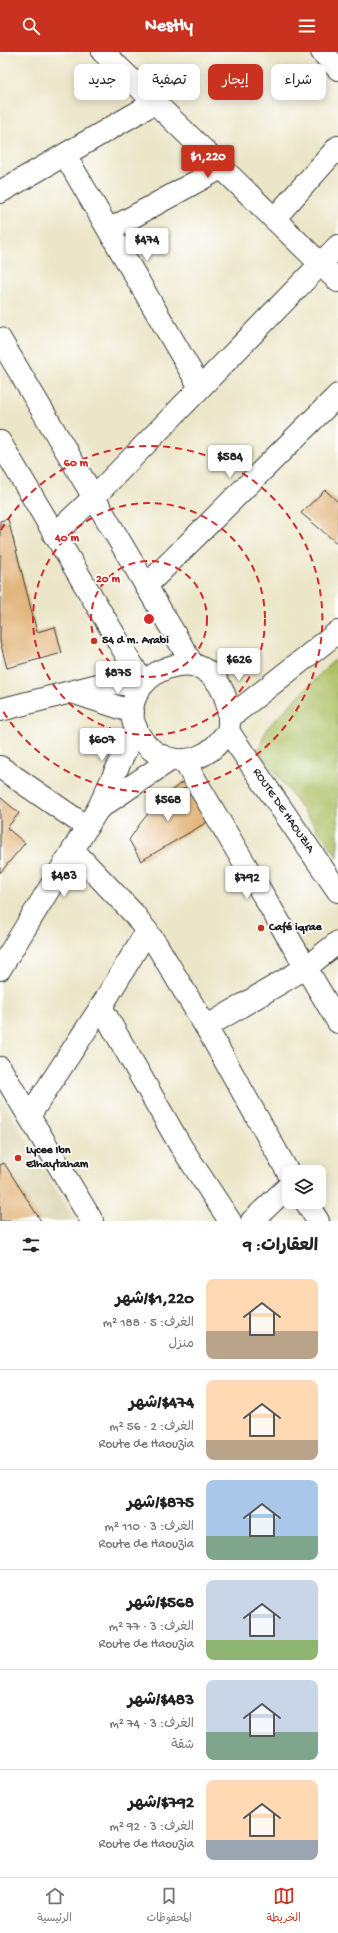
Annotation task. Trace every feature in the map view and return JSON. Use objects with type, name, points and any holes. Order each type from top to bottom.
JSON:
[{"type":"street","points":[[103,52],[338,281]]},
{"type":"street","points":[[322,52],[338,69]]},
{"type":"street","points":[[0,192],[154,103]]},
{"type":"street","points":[[274,219],[338,147]]},
{"type":"street","points":[[65,155],[200,387]]},
{"type":"street","points":[[109,230],[221,168]]},
{"type":"street","points":[[54,535],[93,498],[338,246]]},
{"type":"street","points":[[0,338],[193,666],[214,678],[223,690],[228,704],[228,725]]},
{"type":"street","points":[[146,586],[338,395]]},
{"type":"street","points":[[0,442],[141,685]]},
{"type":"street","points":[[93,818],[177,760],[200,757],[213,749],[228,725],[338,632]]},
{"type":"street","points":[[0,969],[93,818],[134,720],[134,701],[141,685],[154,673],[167,667],[193,666]]},
{"type":"street","points":[[0,710],[92,686],[116,683],[141,685]]},
{"type":"street","points":[[72,692],[134,720],[148,748],[177,760],[307,967],[338,1022]]},
{"type":"street","name":"ROUTE DE HAOUZIA","points":[[228,725],[338,891]]},
{"type":"street","points":[[0,767],[93,818]]},
{"type":"street","points":[[74,850],[134,914],[147,931],[206,1027],[284,1165]]},
{"type":"street","points":[[29,1116],[101,1007],[147,931]]},
{"type":"street","points":[[206,1027],[307,967],[338,942]]},
{"type":"street","points":[[101,1007],[184,1152],[230,1221]]},
{"type":"street","points":[[0,1068],[92,1221]]},
{"type":"street","points":[[252,1221],[282,1193]]},
{"type":"street","points":[[310,1209],[318,1221]]},
{"type":"shaded area","name":"Lycee Ibn Elhaytaham","points":[[0,1095],[74,1221],[0,1221]]},
{"type":"green space","points":[[335,659],[338,663],[338,857],[258,750],[267,728]]},
{"type":"building","points":[[325,490],[338,502],[338,544],[301,513]]},
{"type":"building","points":[[8,519],[37,632],[55,627],[62,653],[7,668],[0,641],[0,521]]},
{"type":"building","points":[[185,780],[209,821],[141,861],[129,840],[158,801]]},
{"type":"building","points":[[0,797],[19,813],[7,828],[25,843],[0,873]]},
{"type":"building","points":[[4,1163],[41,1221],[0,1221],[0,1165]]},
{"type":"place","name":"54 d m. Arabi","points":[[94,641]]},
{"type":"place","name":"Café iqrae","points":[[261,928]]},
{"type":"place","name":"Lycee Ibn Elhaytaham","points":[[18,1158]]}]
